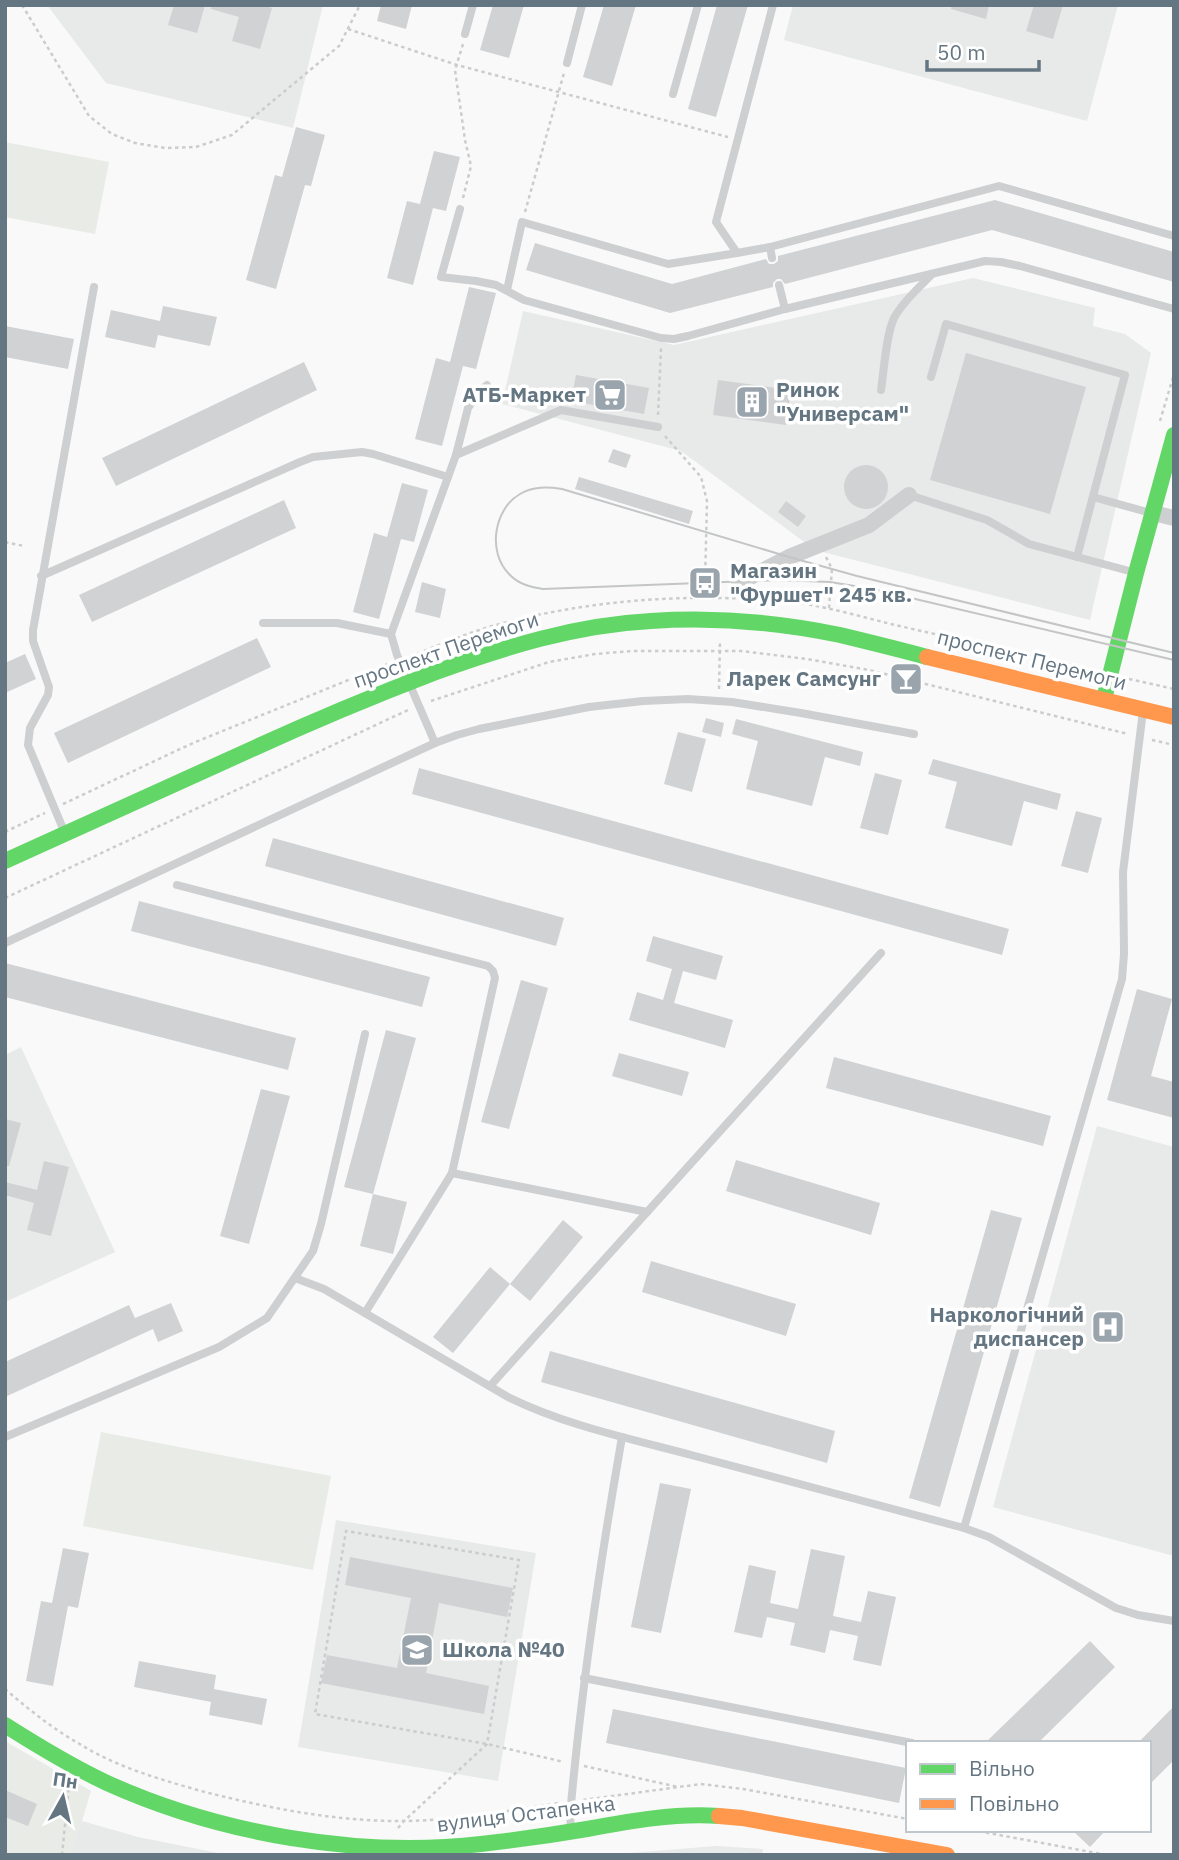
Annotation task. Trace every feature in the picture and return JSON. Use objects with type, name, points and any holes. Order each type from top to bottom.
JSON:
[{"type":"street","points":[[1104,699],[1174,436]]},
{"type":"street","points":[[739,583],[789,557],[869,525],[909,495]]},
{"type":"street","points":[[1153,513],[1174,518]]},
{"type":"street","name":"проспект Перемоги","points":[[5,861],[319,719],[409,682],[519,642],[591,626],[638,622],[720,621],[770,624],[839,635],[1174,717]]},
{"type":"street","name":"вулиця Остапенка","points":[[5,1725],[71,1766],[146,1799],[248,1830],[316,1842],[384,1848],[465,1846],[660,1817],[715,1815],[947,1855]]},
{"type":"lane","points":[[466,34],[473,5]]},
{"type":"lane","points":[[566,63],[582,5]]},
{"type":"lane","points":[[673,94],[698,5]]},
{"type":"lane","points":[[737,253],[716,222],[773,5]]},
{"type":"lane","points":[[507,290],[522,222],[668,264],[770,247],[999,186],[1174,236]]},
{"type":"lane","points":[[460,209],[441,277],[496,285],[524,300],[661,338],[688,336],[785,309],[985,261],[1020,266],[1174,309]]},
{"type":"lane","points":[[770,247],[772,258]]},
{"type":"lane","points":[[881,390],[895,316],[932,274]]},
{"type":"lane","points":[[779,285],[785,309]]},
{"type":"lane","points":[[65,833],[28,745],[30,728],[48,695],[48,687],[33,641],[33,630],[94,287]]},
{"type":"lane","points":[[931,377],[946,324],[1125,375],[1077,557]]},
{"type":"lane","points":[[435,743],[391,634],[456,455],[468,408],[487,385]]},
{"type":"lane","points":[[456,455],[561,410],[658,427]]},
{"type":"lane","points":[[41,576],[313,457],[362,452],[447,477]]},
{"type":"lane","points":[[909,495],[987,520],[1029,544],[1136,573]]},
{"type":"lane","points":[[1093,497],[1153,513]]},
{"type":"lane","points":[[263,623],[337,623],[391,634]]},
{"type":"lane","points":[[5,943],[435,743],[479,729],[589,707],[688,699],[801,713],[914,734]]},
{"type":"lane","points":[[964,1528],[1122,979],[1123,872],[1143,710]]},
{"type":"lane","points":[[177,885],[488,966],[493,971],[495,978],[452,1173],[365,1312]]},
{"type":"lane","points":[[490,1386],[881,953]]},
{"type":"lane","points":[[5,1437],[219,1347],[267,1318],[313,1251],[365,1034]]},
{"type":"lane","points":[[452,1173],[648,1212]]},
{"type":"lane","points":[[295,1278],[324,1289],[490,1386],[564,1421],[964,1528],[989,1537],[1116,1608],[1174,1621]]},
{"type":"lane","points":[[571,1831],[584,1678],[601,1554],[622,1437]]},
{"type":"lane","points":[[584,1678],[906,1742]]},
{"type":"path","points":[[22,5],[89,116],[112,135],[135,143],[165,148],[196,147],[232,135],[339,46],[360,5]]},
{"type":"path","points":[[348,29],[457,65],[738,139]]},
{"type":"path","points":[[460,209],[471,166],[455,70],[466,34]]},
{"type":"path","points":[[522,222],[566,63]]},
{"type":"path","points":[[661,338],[658,427],[701,477],[707,501],[705,583],[720,621],[719,701]]},
{"type":"path","points":[[5,542],[24,546]]},
{"type":"path","points":[[819,545],[832,569],[829,610]]},
{"type":"path","points":[[5,832],[193,743],[475,631],[543,613],[603,604],[679,598],[782,601],[1174,689]]},
{"type":"path","points":[[5,898],[419,705],[549,662],[595,653],[720,650],[788,656],[869,670],[1174,745]]},
{"type":"path","points":[[384,1848],[404,1821],[487,1744],[519,1560],[346,1531],[315,1714],[487,1744],[678,1787]]},
{"type":"path","points":[[5,1689],[78,1744],[131,1770],[236,1800],[294,1811],[404,1821],[463,1818],[701,1784],[733,1787],[906,1819]]},
{"type":"path","points":[[62,1855],[71,1766]]},
{"type":"path","points":[[983,1832],[1107,1855]]},
{"type":"shaded area","points":[[47,5],[323,5],[293,128],[106,83]]},
{"type":"shaded area","points":[[793,5],[1118,5],[1087,121],[784,40]]},
{"type":"shaded area","points":[[5,142],[109,162],[95,234],[5,217]]},
{"type":"shaded area","points":[[973,278],[1095,308],[1093,326],[1125,334],[1151,353],[1090,620],[815,550],[681,451],[502,404],[523,311],[674,345]]},
{"type":"shaded area","points":[[21,1047],[115,1252],[5,1302],[5,1055]]},
{"type":"shaded area","name":"Наркологічний диспансер","points":[[1097,1126],[1174,1147],[1174,1556],[993,1507]]},
{"type":"shaded area","points":[[101,1432],[331,1476],[313,1570],[83,1526]]},
{"type":"shaded area","name":"Школа №40","points":[[336,1520],[536,1553],[498,1781],[298,1747]]},
{"type":"shaded area","points":[[5,1741],[91,1791],[69,1855],[5,1855]]},
{"type":"shaded area","points":[[82,1821],[138,1837],[228,1855],[69,1855]]},
{"type":"shaded area","points":[[716,1846],[763,1849],[762,1855],[605,1855]]},
{"type":"building","points":[[174,5],[205,5],[197,33],[168,25]]},
{"type":"building","points":[[212,5],[262,5],[272,8],[260,49],[232,41],[239,17],[211,9]]},
{"type":"building","points":[[381,5],[412,5],[406,29],[377,21]]},
{"type":"building","points":[[493,5],[524,5],[509,58],[480,50]]},
{"type":"building","points":[[604,5],[636,5],[612,86],[583,77]]},
{"type":"building","points":[[717,5],[748,5],[716,117],[688,109]]},
{"type":"building","points":[[952,5],[989,5],[986,19],[951,9]]},
{"type":"building","points":[[1034,5],[1063,5],[1053,39],[1026,31]]},
{"type":"building","points":[[296,127],[325,135],[311,186],[305,185],[276,289],[246,280],[275,175],[282,177]]},
{"type":"building","points":[[434,151],[460,157],[446,211],[433,208],[413,285],[387,278],[407,201],[420,204]]},
{"type":"building","points":[[995,200],[1174,252],[1174,282],[992,230],[785,284],[781,279],[777,279],[773,287],[670,313],[526,270],[535,243],[672,284],[766,259],[769,264],[774,264],[778,261],[778,256]]},
{"type":"building","points":[[469,287],[496,293],[476,369],[463,366],[442,446],[415,439],[436,358],[450,362]]},
{"type":"building","points":[[163,306],[217,317],[210,346],[158,335],[155,348],[105,337],[111,310],[160,321]]},
{"type":"building","points":[[5,326],[74,339],[68,369],[5,357]]},
{"type":"building","points":[[966,353],[1086,387],[1050,514],[930,480]]},
{"type":"building","points":[[304,362],[317,390],[116,486],[102,458]]},
{"type":"building","name":"АТБ-Маркет","points":[[576,375],[649,388],[644,414],[571,401]]},
{"type":"building","name":"Ринок \"Универсам\"","points":[[718,380],[791,390],[786,425],[713,415]]},
{"type":"building","points":[[613,449],[631,455],[626,468],[608,462]]},
{"type":"building","points":[[866,465],[881,472],[888,487],[881,502],[866,509],[851,502],[844,487],[851,472]]},
{"type":"building","points":[[579,477],[693,511],[689,524],[575,489]]},
{"type":"building","points":[[402,483],[428,490],[414,542],[401,539],[379,619],[353,612],[374,533],[387,537]]},
{"type":"building","points":[[284,500],[296,528],[92,622],[79,595]]},
{"type":"building","points":[[786,501],[806,516],[798,527],[778,512]]},
{"type":"building","points":[[422,582],[446,589],[440,618],[415,612]]},
{"type":"building","points":[[257,638],[271,667],[68,763],[54,733]]},
{"type":"building","points":[[25,654],[36,679],[5,693],[5,663]]},
{"type":"building","points":[[706,718],[724,723],[721,737],[702,732]]},
{"type":"building","points":[[736,719],[863,752],[860,766],[825,757],[812,806],[746,789],[758,741],[732,734]]},
{"type":"building","points":[[678,732],[706,739],[692,792],[664,784]]},
{"type":"building","points":[[933,759],[1061,794],[1057,810],[1024,801],[1012,846],[945,828],[957,782],[928,774]]},
{"type":"building","points":[[419,768],[1009,929],[1002,955],[412,794]]},
{"type":"building","points":[[875,773],[902,780],[888,835],[860,828]]},
{"type":"building","points":[[1076,811],[1102,818],[1088,873],[1061,866]]},
{"type":"building","points":[[273,838],[564,918],[556,946],[265,866]]},
{"type":"building","points":[[139,901],[430,977],[422,1007],[131,931]]},
{"type":"building","points":[[653,936],[723,956],[716,980],[683,971],[674,1003],[733,1020],[725,1048],[629,1020],[637,992],[663,1000],[672,969],[646,961]]},
{"type":"building","points":[[5,963],[296,1038],[288,1070],[5,997]]},
{"type":"building","points":[[521,980],[548,988],[509,1129],[481,1122]]},
{"type":"building","points":[[1137,989],[1172,999],[1151,1076],[1174,1082],[1174,1118],[1107,1100]]},
{"type":"building","points":[[386,1030],[416,1038],[373,1194],[344,1187]]},
{"type":"building","points":[[619,1053],[689,1072],[682,1096],[612,1076]]},
{"type":"building","points":[[834,1057],[1051,1116],[1043,1146],[826,1088]]},
{"type":"building","points":[[261,1089],[290,1096],[249,1244],[220,1236]]},
{"type":"building","points":[[5,1119],[21,1123],[9,1166],[5,1166]]},
{"type":"building","points":[[736,1160],[880,1203],[871,1235],[726,1191]]},
{"type":"building","points":[[44,1161],[69,1167],[51,1236],[27,1230],[34,1203],[5,1195],[5,1182],[37,1190]]},
{"type":"building","points":[[373,1194],[407,1202],[393,1254],[360,1246]]},
{"type":"building","points":[[991,1210],[1022,1218],[940,1507],[909,1498]]},
{"type":"building","points":[[563,1220],[583,1237],[530,1301],[510,1284]]},
{"type":"building","points":[[651,1261],[796,1304],[786,1336],[642,1292]]},
{"type":"building","points":[[490,1267],[510,1284],[453,1353],[433,1337]]},
{"type":"building","points":[[171,1303],[183,1331],[158,1342],[153,1329],[5,1397],[5,1362],[129,1305],[135,1318]]},
{"type":"building","points":[[550,1351],[835,1431],[827,1463],[541,1382]]},
{"type":"building","points":[[660,1483],[691,1489],[661,1633],[631,1627]]},
{"type":"building","points":[[63,1548],[89,1553],[78,1608],[68,1606],[53,1686],[26,1681],[41,1601],[52,1603]]},
{"type":"building","points":[[811,1549],[845,1556],[833,1616],[861,1622],[868,1591],[896,1597],[881,1666],[853,1660],[858,1636],[830,1630],[825,1653],[790,1645],[795,1623],[767,1617],[762,1638],[734,1632],[749,1565],[776,1571],[770,1603],[798,1609]]},
{"type":"building","points":[[350,1557],[513,1588],[507,1617],[439,1603],[426,1673],[489,1686],[484,1714],[321,1683],[327,1655],[397,1668],[411,1598],[345,1585]]},
{"type":"building","points":[[1090,1641],[1115,1667],[1040,1741],[987,1741]]},
{"type":"building","points":[[139,1661],[216,1675],[214,1689],[267,1699],[262,1725],[209,1715],[211,1702],[134,1687]]},
{"type":"building","points":[[1174,1706],[1174,1760],[1151,1783],[1151,1741],[1140,1741]]},
{"type":"building","points":[[613,1709],[906,1768],[899,1803],[606,1743]]},
{"type":"building","points":[[5,1790],[37,1804],[28,1826],[5,1817]]},
{"type":"building","points":[[1074,1832],[1104,1832],[1090,1847]]},
{"type":"tram line","points":[[1174,653],[857,576],[562,489],[535,488],[520,494],[504,510],[496,531],[498,554],[509,574],[524,584],[543,589],[779,580],[830,582],[873,589],[1174,660]]},
{"type":"traffic: fast","points":[[1104,699],[1174,435]]},
{"type":"traffic: fast","points":[[5,861],[366,700],[488,654],[568,632],[651,621],[746,622],[840,635],[927,657]]},
{"type":"traffic: fast","points":[[5,1725],[81,1770],[150,1801],[196,1816],[290,1838],[387,1848],[434,1847],[521,1839],[652,1818],[719,1816]]},
{"type":"traffic: slow","points":[[927,657],[1174,717]]},
{"type":"traffic: slow","points":[[719,1816],[947,1855]]},
{"type":"place","name":"АТБ-Маркет","points":[[610,395]]},
{"type":"place","name":"Ринок \"Универсам\"","points":[[752,402]]},
{"type":"place","name":"Магазин \"Фуршет\" 245 кв.","points":[[705,583]]},
{"type":"place","name":"Ларек Самсунг","points":[[906,679]]},
{"type":"place","name":"Наркологічний диспансер","points":[[1108,1327]]},
{"type":"place","name":"Школа №40","points":[[417,1650]]}]
